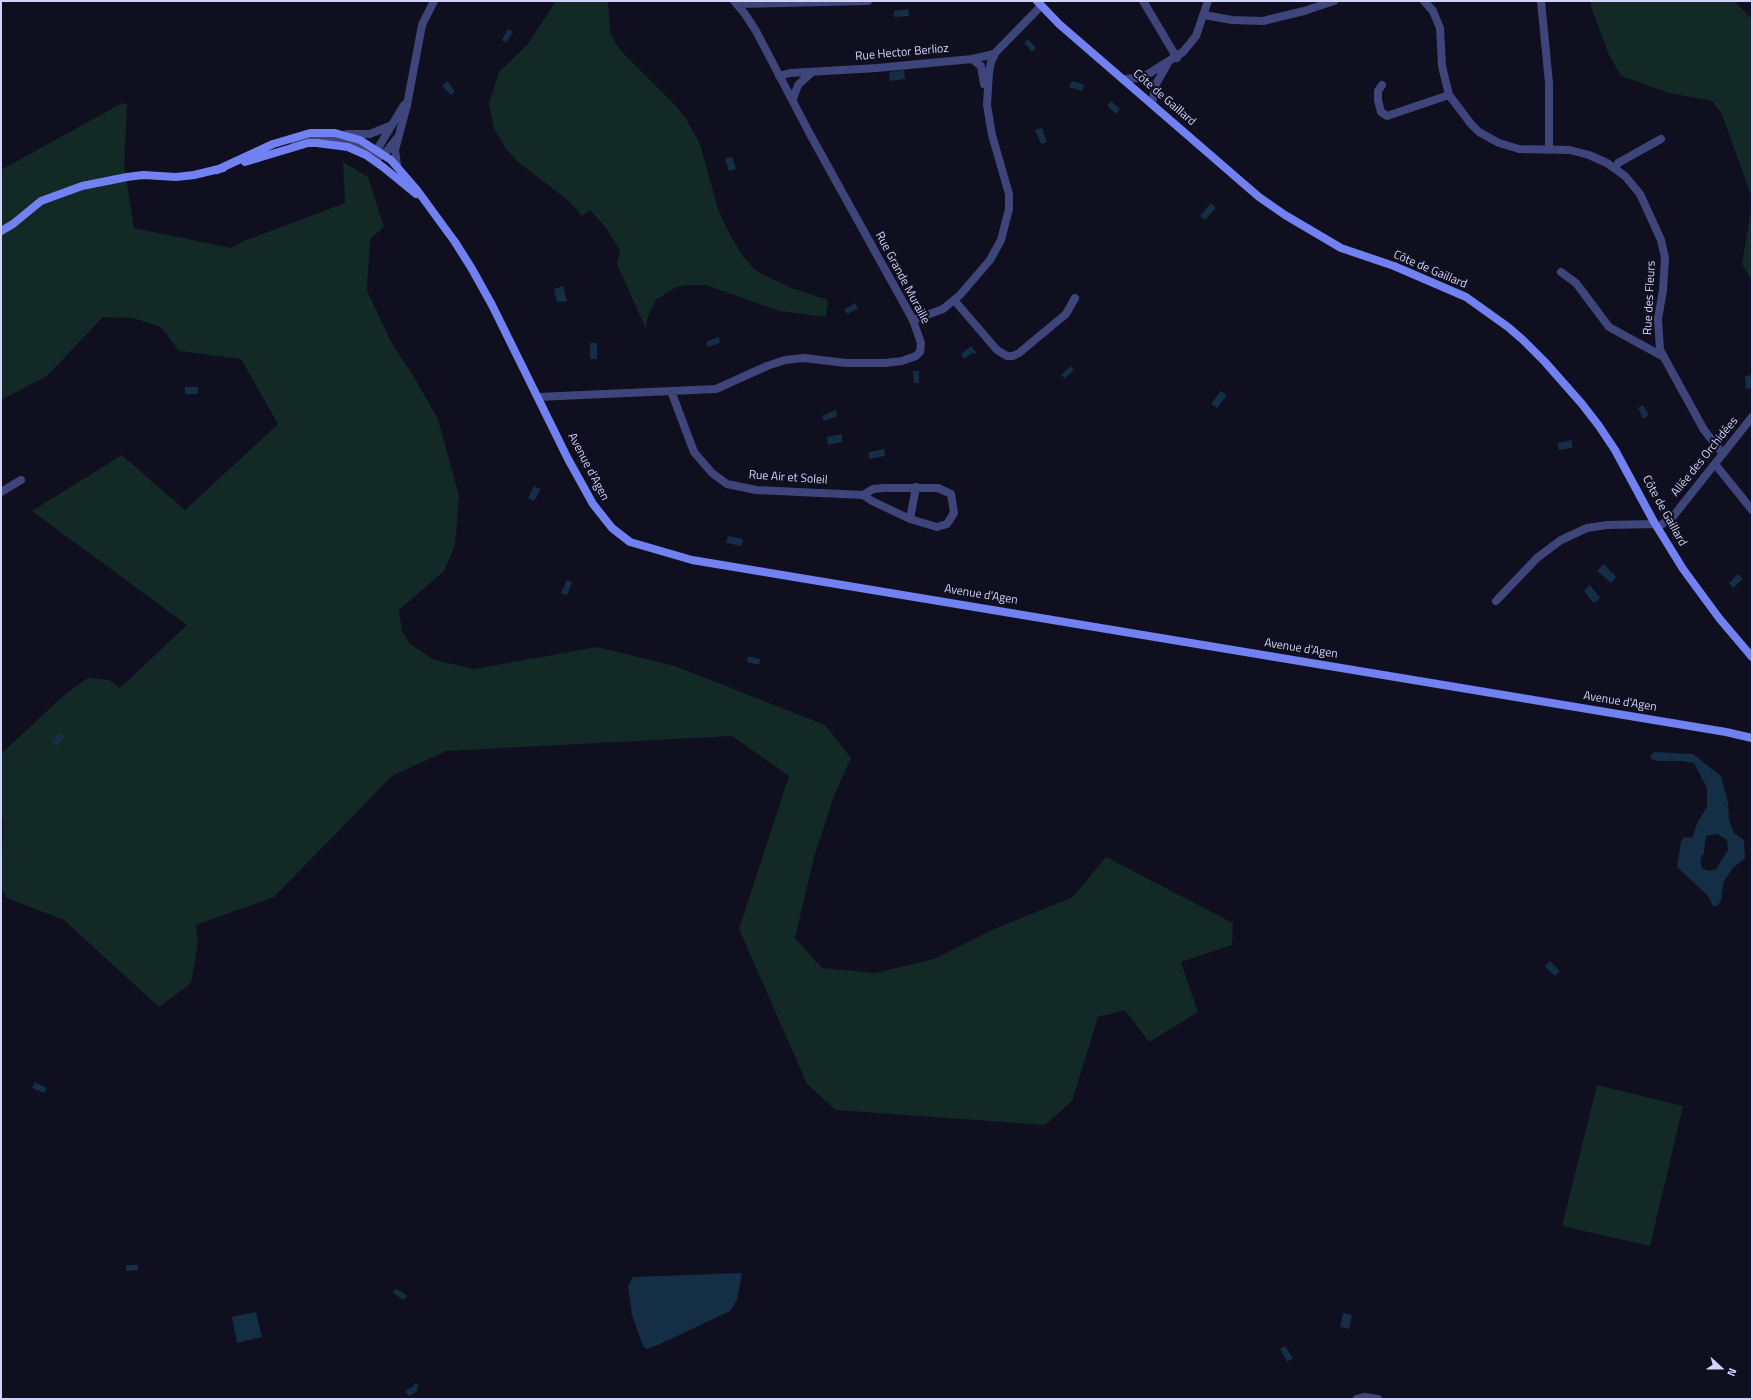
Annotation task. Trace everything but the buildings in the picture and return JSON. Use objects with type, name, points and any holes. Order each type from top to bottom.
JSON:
[{"type":"main road","name":"Côte de Gaillard","points":[[1039,4],[1259,197],[1285,215],[1341,248],[1394,266],[1466,297],[1508,327],[1545,362],[1591,415],[1615,450],[1656,526],[1683,569],[1719,618],[1752,657]]},
{"type":"main road","name":"Avenue d'Agen","points":[[218,170],[273,144],[299,135],[310,133],[335,133],[360,140],[397,165],[455,242],[472,270],[492,305],[585,491],[599,513],[612,528],[630,542],[669,555],[692,560],[1726,732]]},
{"type":"main road","name":"Avenue d'Agen","points":[[218,170],[294,146],[317,143],[348,148],[366,155],[424,201]]},
{"type":"main road","points":[[1,231],[13,224],[41,201],[82,186],[143,175],[176,177],[218,170]]},
{"type":"main road","points":[[1726,732],[1752,733]]},
{"type":"main road","points":[[1726,732],[1752,738]]},
{"type":"street","points":[[397,165],[395,150],[407,106],[422,25],[434,1]]},
{"type":"street","points":[[735,2],[868,1]]},
{"type":"street","points":[[1143,1],[1177,58]]},
{"type":"street","points":[[1124,79],[1142,78],[1177,58],[1193,42],[1208,1]]},
{"type":"street","points":[[1204,15],[1232,20],[1263,21],[1304,11],[1334,1]]},
{"type":"street","name":"Rue des Fleurs","points":[[1424,1],[1434,11],[1440,28],[1442,66],[1449,95],[1479,132],[1499,143],[1519,149],[1570,150],[1589,154],[1625,176],[1640,194],[1661,240],[1665,258],[1663,290],[1658,319],[1660,350],[1704,430],[1723,454]]},
{"type":"street","points":[[1541,1],[1549,83],[1549,150]]},
{"type":"street","name":"Rue Grande Muraille","points":[[538,397],[716,389],[752,372],[786,360],[804,358],[846,363],[902,361],[916,356],[922,349],[913,320],[811,136],[756,31],[735,2]]},
{"type":"street","points":[[986,105],[989,72],[994,54],[1039,4]]},
{"type":"street","name":"Rue Hector Berlioz","points":[[779,76],[790,73],[972,59],[994,54]]},
{"type":"street","points":[[913,320],[943,310],[975,279],[990,260],[1001,240],[1009,209],[1009,194],[992,135],[986,105],[981,66],[972,59]]},
{"type":"street","points":[[1152,103],[1156,84],[1169,62]]},
{"type":"street","points":[[793,100],[798,85],[812,72]]},
{"type":"street","points":[[383,167],[380,153],[392,125],[406,100],[413,76]]},
{"type":"street","points":[[1382,84],[1378,91],[1378,100],[1381,112],[1387,116],[1449,95]]},
{"type":"street","points":[[335,133],[370,134],[392,125]]},
{"type":"street","points":[[294,146],[300,139],[315,137],[328,138],[351,142],[380,153]]},
{"type":"street","points":[[380,153],[398,138]]},
{"type":"street","points":[[1615,169],[1618,163],[1661,139]]},
{"type":"street","points":[[1561,272],[1576,283],[1609,327],[1662,356]]},
{"type":"street","points":[[954,300],[997,350],[1007,356],[1013,356],[1019,353],[1066,314],[1075,298]]},
{"type":"street","name":"Rue Air et Soleil","points":[[671,391],[694,452],[712,473],[727,484],[756,490],[863,495],[872,501],[910,519],[937,528],[947,524],[954,513],[954,500],[951,494],[948,491],[938,488],[916,487],[873,489],[863,495]]},
{"type":"street","name":"Allée des Orchidées","points":[[1656,526],[1671,519],[1752,417]]},
{"type":"street","points":[[1715,464],[1752,510]]},
{"type":"street","points":[[1,492],[21,480]]},
{"type":"street","points":[[910,519],[916,487]]},
{"type":"street","points":[[1496,601],[1537,558],[1561,540],[1587,528],[1607,525],[1656,526]]},
{"type":"street","points":[[1357,1399],[1365,1397],[1378,1399]]},
{"type":"green space","points":[[556,1],[608,1],[610,31],[616,44],[623,53],[676,106],[686,119],[700,144],[718,209],[730,235],[743,256],[754,269],[762,274],[792,288],[828,300],[826,317],[779,311],[706,285],[686,285],[674,288],[656,300],[648,316],[646,329],[617,264],[620,251],[607,229],[590,210],[582,216],[570,202],[517,161],[506,149],[494,129],[489,103],[499,72],[527,45]]},
{"type":"green space","points":[[1591,1],[1734,1],[1752,19],[1752,198],[1722,114],[1712,101],[1669,93],[1621,76],[1609,55],[1591,7]]},
{"type":"green space","points":[[122,103],[127,104],[124,165],[134,228],[231,248],[244,241],[345,203],[343,162],[368,177],[384,227],[370,239],[367,291],[392,344],[414,377],[438,419],[459,496],[455,545],[444,571],[399,610],[402,631],[409,643],[434,660],[474,669],[597,647],[675,666],[825,725],[851,758],[834,796],[814,857],[795,938],[822,968],[875,973],[934,959],[994,929],[1073,897],[1106,857],[1233,923],[1232,945],[1181,962],[1198,1012],[1149,1042],[1125,1010],[1098,1017],[1072,1101],[1045,1125],[836,1110],[807,1084],[739,929],[789,776],[732,736],[446,751],[392,776],[274,897],[196,925],[198,943],[191,983],[159,1007],[64,920],[7,898],[1,888],[3,821],[1,819],[1,754],[63,696],[88,678],[109,680],[120,688],[187,625],[32,511],[122,455],[185,510],[278,424],[241,359],[179,351],[161,327],[133,318],[103,317],[47,376],[1,400],[1,170]]},
{"type":"green space","points":[[1752,204],[1752,280],[1742,264]]},
{"type":"green space","points":[[1597,1085],[1683,1106],[1650,1246],[1562,1226]]},
{"type":"water","points":[[908,9],[909,16],[894,17],[894,11]]},
{"type":"water","points":[[508,29],[513,32],[506,43],[502,40]]},
{"type":"water","points":[[1028,39],[1036,48],[1032,52],[1024,43]]},
{"type":"water","points":[[904,70],[905,79],[890,81],[889,72]]},
{"type":"water","points":[[447,81],[455,91],[451,95],[442,86]]},
{"type":"water","points":[[1072,81],[1084,85],[1082,91],[1069,87]]},
{"type":"water","points":[[1111,101],[1120,109],[1116,114],[1107,106]]},
{"type":"water","points":[[1042,128],[1047,142],[1041,144],[1035,130]]},
{"type":"water","points":[[732,157],[736,169],[729,171],[725,159]]},
{"type":"water","points":[[1211,203],[1216,208],[1205,220],[1200,216]]},
{"type":"water","points":[[563,286],[567,301],[557,302],[554,289]]},
{"type":"water","points":[[855,303],[858,308],[848,314],[844,310]]},
{"type":"water","points":[[719,337],[720,343],[708,347],[706,342]]},
{"type":"water","points":[[590,343],[597,343],[597,359],[590,359]]},
{"type":"water","points":[[971,346],[976,352],[964,359],[961,354]]},
{"type":"water","points":[[1071,366],[1074,370],[1065,378],[1061,375]]},
{"type":"water","points":[[913,371],[919,371],[919,383],[914,383]]},
{"type":"water","points":[[1752,375],[1752,388],[1746,389],[1745,376]]},
{"type":"water","points":[[185,387],[198,387],[198,394],[185,394]]},
{"type":"water","points":[[1221,391],[1227,395],[1217,408],[1211,404]]},
{"type":"water","points":[[1643,405],[1649,415],[1643,419],[1638,408]]},
{"type":"water","points":[[836,410],[837,416],[824,421],[822,416]]},
{"type":"water","points":[[842,434],[842,442],[828,445],[827,437]]},
{"type":"water","points":[[1572,440],[1572,448],[1559,450],[1558,443]]},
{"type":"water","points":[[884,449],[885,456],[869,459],[869,452]]},
{"type":"water","points":[[534,486],[541,489],[534,501],[528,498]]},
{"type":"water","points":[[728,536],[743,539],[742,546],[726,543]]},
{"type":"water","points":[[1604,564],[1616,577],[1611,583],[1597,571]]},
{"type":"water","points":[[1738,574],[1743,579],[1733,588],[1729,583]]},
{"type":"water","points":[[567,580],[572,582],[567,595],[561,593]]},
{"type":"water","points":[[1590,585],[1600,598],[1594,603],[1584,591]]},
{"type":"water","points":[[748,656],[760,659],[759,665],[747,662]]},
{"type":"water","points":[[61,732],[65,738],[55,747],[50,740]]},
{"type":"water","points":[[1655,752],[1693,754],[1721,776],[1728,803],[1729,820],[1734,833],[1744,840],[1745,858],[1733,868],[1724,881],[1721,901],[1717,906],[1713,906],[1708,896],[1677,867],[1681,842],[1684,837],[1692,838],[1698,821],[1707,807],[1707,788],[1694,763],[1681,761],[1657,761],[1651,759],[1651,755]],"holes":[[[1717,834],[1727,840],[1728,850],[1716,869],[1709,871],[1703,869],[1700,861],[1704,852],[1706,836]]]},
{"type":"water","points":[[1550,961],[1560,971],[1555,976],[1545,966]]},
{"type":"water","points":[[35,1082],[47,1088],[44,1093],[32,1088]]},
{"type":"water","points":[[126,1265],[138,1265],[138,1270],[126,1271]]},
{"type":"water","points":[[742,1273],[737,1300],[730,1311],[658,1345],[647,1349],[643,1346],[632,1315],[628,1286],[633,1277]]},
{"type":"water","points":[[396,1289],[408,1296],[403,1300],[393,1292]]},
{"type":"water","points":[[256,1312],[262,1337],[237,1343],[232,1317]]},
{"type":"water","points":[[1343,1313],[1352,1315],[1349,1329],[1340,1327]]},
{"type":"water","points":[[1285,1346],[1293,1358],[1287,1362],[1280,1349]]},
{"type":"water","points":[[414,1383],[418,1384],[417,1391],[409,1396],[406,1390],[414,1386]]}]
